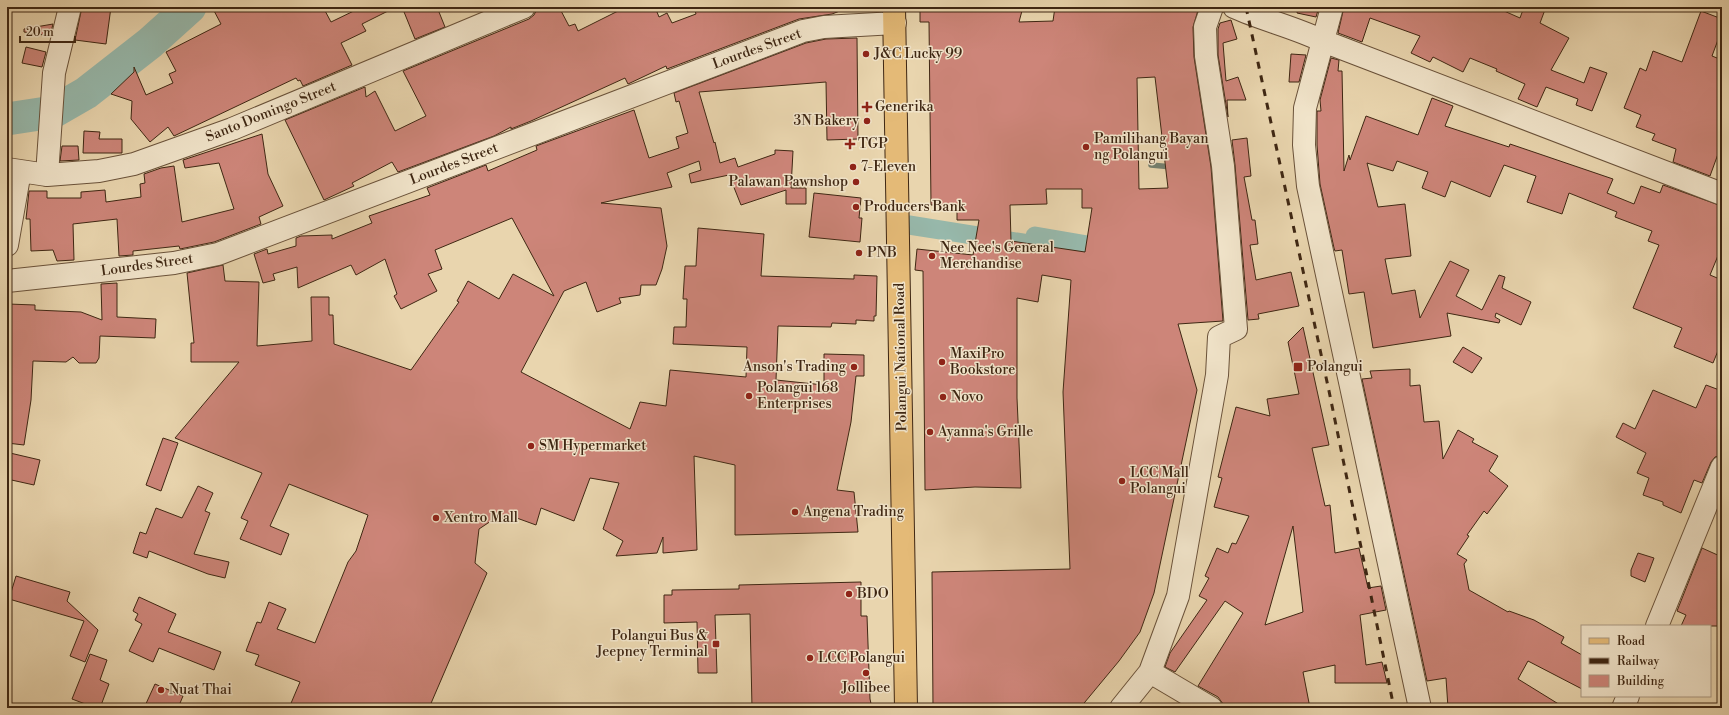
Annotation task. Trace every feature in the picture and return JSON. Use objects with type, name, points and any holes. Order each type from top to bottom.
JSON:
[{"type":"main road","name":"Polangui National Road","points":[[894,15],[906,708]]},
{"type":"street","points":[[47,175],[54,73],[70,7]]},
{"type":"street","name":"Santo Domingo Street","points":[[14,170],[47,175],[99,171],[134,164],[232,129],[524,7]]},
{"type":"street","points":[[1122,708],[1150,672],[1178,596],[1217,375],[1219,337],[1236,329],[1223,166],[1206,56],[1205,27],[1212,7]]},
{"type":"street","points":[[1234,7],[1303,32],[1722,194]]},
{"type":"street","points":[[1332,7],[1305,108],[1304,145],[1308,186],[1420,708]]},
{"type":"street","name":"Lourdes Street","points":[[7,281],[174,263],[218,254],[803,31],[894,15]]},
{"type":"street","points":[[7,245],[14,170]]},
{"type":"street","points":[[1657,625],[1722,467]]},
{"type":"street","points":[[1150,672],[1211,708]]},
{"type":"street","points":[[1623,708],[1628,697]]},
{"type":"building","points":[[82,7],[111,7],[106,44],[75,40]]},
{"type":"building","points":[[212,7],[323,7],[331,22],[362,7],[396,7],[362,24],[366,31],[341,43],[352,65],[303,86],[300,80],[298,81],[296,78],[174,136],[168,127],[150,142],[131,119],[132,101],[111,94],[134,72],[134,67],[146,95],[173,83],[169,74],[176,71],[166,52],[221,24]]},
{"type":"building","points":[[402,7],[437,7],[445,27],[415,39]]},
{"type":"building","points":[[538,7],[559,7],[569,26],[575,24],[578,31],[626,7],[655,7],[659,17],[667,13],[672,23],[696,14],[694,7],[845,7],[845,9],[832,14],[799,19],[667,69],[666,66],[628,84],[625,78],[531,121],[511,129],[511,127],[494,136],[398,172],[392,162],[352,183],[354,186],[324,200],[285,120],[365,87],[366,97],[375,91],[395,131],[426,116],[403,71],[529,19],[534,15]]},
{"type":"building","points":[[920,7],[1023,7],[1019,22],[1053,21],[1055,7],[1199,7],[1193,27],[1194,57],[1211,167],[1223,321],[1178,324],[1197,390],[1154,593],[1140,632],[1119,661],[1080,708],[933,708],[932,572],[1070,569],[1063,392],[1071,280],[1042,275],[1038,302],[1017,298],[1017,398],[1021,488],[975,487],[925,490],[923,271],[915,270],[917,249],[973,255],[979,220],[957,220],[957,205],[931,205],[929,22],[920,22]],"holes":[[[1155,77],[1168,188],[1139,189],[1137,78]],[[1046,189],[1082,189],[1082,208],[1092,208],[1085,252],[1011,241],[1010,205],[1047,204]]]},
{"type":"building","points":[[1298,7],[1319,7],[1316,17],[1297,13]]},
{"type":"building","points":[[1344,7],[1495,7],[1520,18],[1524,7],[1546,7],[1540,23],[1569,38],[1551,70],[1584,83],[1590,67],[1607,73],[1592,111],[1576,105],[1578,99],[1546,87],[1537,107],[1518,99],[1525,84],[1496,71],[1497,69],[1470,58],[1463,72],[1433,57],[1430,62],[1411,53],[1420,36],[1370,18],[1362,42],[1338,33]]},
{"type":"building","points":[[1701,11],[1722,19],[1722,29],[1712,56],[1722,60],[1722,143],[1710,176],[1673,162],[1676,149],[1652,140],[1655,134],[1636,127],[1641,115],[1624,108],[1640,68],[1646,71],[1653,51],[1682,62]]},
{"type":"building","points":[[1231,20],[1237,39],[1223,43],[1226,81],[1238,77],[1246,100],[1227,100],[1228,117],[1218,55],[1218,29],[1220,23]]},
{"type":"building","points":[[53,24],[50,36],[24,32],[24,29]]},
{"type":"building","points":[[857,38],[858,139],[827,140],[826,82],[699,92],[720,163],[735,158],[738,167],[775,154],[775,150],[793,151],[791,188],[806,188],[806,204],[786,204],[786,190],[741,205],[729,175],[691,183],[689,174],[701,170],[699,161],[667,173],[672,187],[601,203],[661,208],[667,246],[662,269],[656,285],[641,285],[640,295],[619,298],[621,303],[597,312],[586,282],[564,291],[521,372],[630,429],[640,402],[666,406],[670,370],[746,377],[747,347],[673,344],[674,327],[686,327],[687,299],[683,299],[685,266],[696,266],[698,228],[764,234],[761,276],[854,279],[854,275],[877,276],[876,316],[874,316],[874,321],[856,320],[856,324],[832,323],[831,327],[778,326],[776,380],[824,385],[824,354],[864,355],[864,376],[856,376],[851,422],[837,490],[854,492],[858,532],[735,535],[735,465],[694,456],[697,550],[663,553],[663,537],[657,553],[616,556],[623,541],[603,529],[619,483],[590,478],[574,521],[541,508],[536,525],[514,517],[494,519],[479,529],[475,563],[487,573],[429,708],[289,708],[300,682],[255,665],[259,655],[246,651],[257,622],[261,623],[269,602],[286,609],[277,629],[315,643],[348,562],[356,551],[368,515],[289,484],[270,526],[289,534],[281,555],[240,539],[248,521],[241,518],[262,473],[175,438],[239,362],[191,362],[191,343],[194,343],[187,273],[223,265],[225,281],[259,282],[257,346],[312,341],[311,297],[329,297],[329,315],[333,315],[334,344],[411,370],[459,302],[457,301],[468,281],[499,299],[513,274],[554,296],[512,218],[435,250],[442,269],[428,274],[437,291],[401,309],[394,296],[397,294],[385,259],[356,275],[351,265],[298,288],[297,267],[273,274],[275,280],[263,283],[254,254],[267,249],[268,254],[296,246],[296,238],[301,236],[332,235],[332,239],[372,223],[369,216],[430,195],[427,188],[486,165],[488,171],[537,150],[536,146],[634,110],[649,158],[679,148],[676,137],[688,133],[679,101],[676,102],[674,93],[806,43],[826,39]]},
{"type":"building","points":[[26,47],[46,52],[42,67],[22,63]]},
{"type":"building","points":[[1291,54],[1306,55],[1299,82],[1289,82]]},
{"type":"building","points":[[1331,58],[1339,60],[1338,71],[1342,71],[1344,171],[1349,155],[1350,160],[1366,116],[1418,135],[1432,98],[1453,106],[1445,126],[1509,147],[1510,144],[1613,179],[1607,193],[1634,204],[1641,186],[1660,193],[1663,185],[1722,206],[1722,246],[1710,275],[1722,280],[1722,341],[1713,363],[1674,347],[1682,328],[1633,308],[1659,245],[1648,241],[1652,231],[1615,217],[1617,212],[1569,193],[1562,214],[1527,202],[1536,176],[1504,165],[1490,197],[1451,181],[1445,197],[1422,188],[1428,172],[1397,161],[1393,171],[1367,163],[1378,207],[1405,204],[1411,256],[1385,259],[1392,294],[1415,290],[1420,318],[1450,261],[1469,270],[1456,296],[1482,310],[1499,275],[1505,277],[1502,288],[1531,302],[1521,325],[1496,313],[1495,317],[1500,320],[1499,323],[1447,313],[1451,336],[1373,348],[1364,292],[1349,294],[1342,250],[1335,251],[1334,248],[1320,184],[1317,145],[1317,111],[1321,111],[1320,100]]},
{"type":"building","points":[[84,131],[100,132],[99,139],[122,139],[122,153],[83,153]]},
{"type":"building","points":[[262,134],[268,174],[283,206],[259,217],[261,224],[214,242],[180,249],[179,246],[133,251],[133,255],[119,256],[117,219],[73,224],[74,260],[57,261],[53,250],[31,251],[30,219],[26,219],[29,191],[47,191],[47,198],[81,198],[81,192],[105,190],[106,202],[141,197],[140,184],[145,183],[144,174],[161,168],[174,166],[182,222],[234,209],[219,163],[185,168],[183,160]]},
{"type":"building","points":[[1247,138],[1251,176],[1244,177],[1252,220],[1255,220],[1258,244],[1250,245],[1256,280],[1291,272],[1299,306],[1258,314],[1259,319],[1248,320],[1232,140]]},
{"type":"building","points":[[62,146],[78,146],[79,160],[60,161]]},
{"type":"building","points":[[814,193],[861,198],[859,218],[862,218],[860,242],[809,237]]},
{"type":"building","points":[[117,283],[117,317],[156,319],[155,338],[100,336],[99,358],[96,363],[79,363],[73,357],[66,362],[33,361],[31,400],[24,445],[7,443],[8,304],[35,305],[35,310],[81,312],[102,320],[101,284]]},
{"type":"building","points":[[1303,327],[1329,445],[1312,448],[1325,506],[1330,505],[1335,553],[1359,548],[1368,588],[1381,586],[1386,610],[1360,615],[1366,665],[1382,662],[1387,683],[1335,683],[1335,665],[1303,672],[1310,708],[1226,708],[1218,697],[1198,686],[1243,613],[1225,601],[1175,672],[1165,667],[1170,653],[1207,600],[1199,596],[1209,578],[1205,576],[1217,548],[1228,553],[1232,543],[1236,544],[1249,516],[1214,507],[1222,478],[1218,477],[1236,407],[1270,416],[1267,399],[1299,394],[1288,342]],"holes":[[[1293,526],[1303,612],[1265,625]]]},
{"type":"building","points":[[1463,347],[1482,358],[1472,373],[1453,362]]},
{"type":"building","points":[[1410,369],[1410,386],[1420,385],[1424,422],[1439,421],[1443,459],[1458,430],[1474,439],[1472,442],[1498,456],[1489,471],[1508,486],[1487,514],[1484,511],[1467,535],[1469,536],[1457,554],[1467,560],[1464,564],[1469,590],[1508,612],[1509,611],[1534,620],[1564,637],[1561,643],[1581,654],[1581,688],[1528,661],[1518,679],[1565,708],[1448,708],[1446,678],[1427,681],[1362,379],[1372,378],[1370,371]]},
{"type":"building","points":[[1706,385],[1722,391],[1722,455],[1715,457],[1711,462],[1702,483],[1694,480],[1681,513],[1663,505],[1663,502],[1643,495],[1649,478],[1637,473],[1646,453],[1616,437],[1623,423],[1635,429],[1653,390],[1696,408]]},
{"type":"building","points":[[163,438],[178,443],[161,491],[146,485]]},
{"type":"building","points":[[10,453],[40,460],[34,485],[7,479],[7,463]]},
{"type":"building","points":[[198,486],[213,493],[205,511],[210,513],[194,554],[229,562],[225,578],[208,574],[149,551],[147,558],[133,553],[140,532],[146,534],[156,508],[182,518]]},
{"type":"building","points":[[1702,548],[1722,557],[1722,626],[1681,625],[1686,615],[1677,611]]},
{"type":"building","points":[[1638,553],[1654,558],[1645,582],[1631,576],[1631,570]]},
{"type":"building","points":[[16,576],[70,592],[67,601],[98,630],[85,662],[70,656],[84,621],[9,599]]},
{"type":"building","points":[[861,582],[861,616],[867,616],[870,699],[872,708],[752,708],[750,614],[715,615],[717,673],[698,673],[697,622],[664,623],[664,595],[672,595],[672,590],[739,589],[739,585]]},
{"type":"building","points":[[139,597],[176,614],[168,632],[221,652],[214,670],[159,648],[153,662],[129,651],[142,624],[135,620],[138,614],[133,611]]},
{"type":"building","points":[[90,654],[107,660],[100,680],[109,684],[100,708],[96,708],[72,699]]},
{"type":"building","name":"Nuat Thai","points":[[155,684],[183,696],[178,708],[144,708]]},
{"type":"waterway","points":[[7,119],[53,112],[86,93],[150,43],[190,7]]},
{"type":"waterway","points":[[1151,165],[1172,167]]},
{"type":"waterway","points":[[909,225],[1048,247]]},
{"type":"waterway","points":[[1035,236],[1111,249]]},
{"type":"railway","points":[[1246,7],[1329,391],[1394,708]]},
{"type":"place","name":"J&C Lucky 99","points":[[866,54]]},
{"type":"place","name":"Generika","points":[[867,107]]},
{"type":"place","name":"3N Bakery","points":[[867,121]]},
{"type":"place","name":"TGP","points":[[850,144]]},
{"type":"place","name":"Pamilihang Bayan ng Polangui","points":[[1086,147]]},
{"type":"place","name":"7-Eleven","points":[[853,167]]},
{"type":"place","name":"Palawan Pawnshop","points":[[856,182]]},
{"type":"place","name":"Producers Bank","points":[[856,207]]},
{"type":"place","name":"PNB","points":[[859,253]]},
{"type":"place","name":"Nee Nee's General Merchandise","points":[[932,256]]},
{"type":"place","name":"MaxiPro Bookstore","points":[[942,362]]},
{"type":"place","name":"Anson's Trading","points":[[854,367]]},
{"type":"place","name":"Polangui","points":[[1298,367]]},
{"type":"place","name":"Polangui 168 Enterprises","points":[[749,396]]},
{"type":"place","name":"Novo","points":[[943,397]]},
{"type":"place","name":"Ayanna's Grille","points":[[930,432]]},
{"type":"place","name":"SM Hypermarket","points":[[531,446]]},
{"type":"place","name":"LCC Mall Polangui","points":[[1122,481]]},
{"type":"place","name":"Angena Trading","points":[[795,512]]},
{"type":"place","name":"Xentro Mall","points":[[436,518]]},
{"type":"place","name":"BDO","points":[[849,594]]},
{"type":"place","name":"Polangui Bus & Jeepney Terminal","points":[[716,644]]},
{"type":"place","name":"LCC Polangui","points":[[810,658]]},
{"type":"place","name":"Jollibee","points":[[866,673]]},
{"type":"place","name":"Nuat Thai","points":[[161,690]]}]
